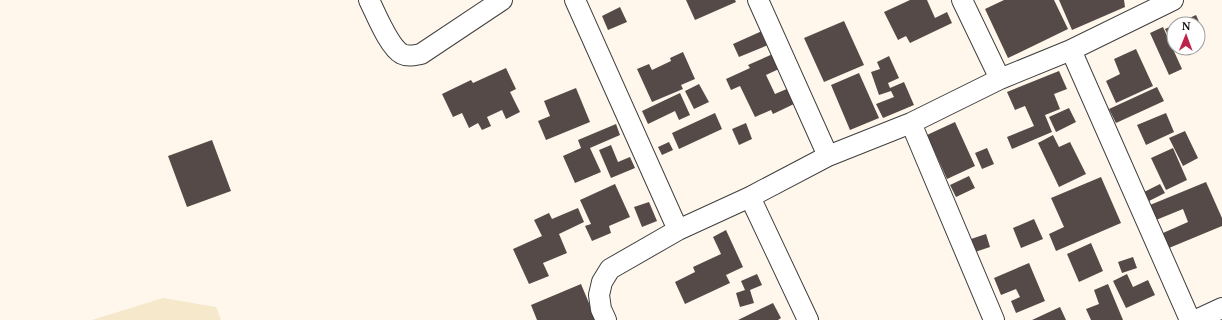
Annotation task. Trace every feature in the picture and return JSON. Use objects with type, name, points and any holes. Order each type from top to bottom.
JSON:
[{"type":"street","points":[[369,0],[394,47],[403,55],[413,56],[421,54],[502,0]]},
{"type":"street","points":[[575,0],[678,230]]},
{"type":"street","points":[[758,0],[828,156]]},
{"type":"street","points":[[962,0],[1000,79]]},
{"type":"street","points":[[606,320],[601,309],[599,295],[602,282],[610,270],[678,230],[750,197],[828,156],[911,123],[1000,79],[1071,50],[1161,2]]},
{"type":"street","points":[[1071,50],[1190,320]]},
{"type":"street","points":[[911,123],[994,320]]},
{"type":"street","points":[[750,197],[808,320]]},
{"type":"street","points":[[1196,320],[1222,308]]},
{"type":"shaded area","points":[[163,298],[216,307],[221,320],[92,320]]},
{"type":"building","points":[[686,0],[735,0],[736,2],[695,20]]},
{"type":"building","points":[[910,0],[927,0],[935,18],[947,12],[952,23],[910,43],[906,36],[898,40],[884,12]]},
{"type":"building","points":[[1004,0],[1054,0],[1068,29],[1008,58],[985,9]]},
{"type":"building","points":[[1059,0],[1124,0],[1125,7],[1072,30]]},
{"type":"building","points":[[620,7],[627,22],[608,30],[602,16]]},
{"type":"building","points":[[844,21],[864,65],[824,82],[804,38]]},
{"type":"building","points":[[1163,27],[1166,34],[1166,56],[1176,56],[1182,69],[1169,75],[1150,33]]},
{"type":"building","points":[[762,31],[768,45],[739,57],[733,44]]},
{"type":"building","points":[[1136,49],[1153,86],[1116,103],[1106,81],[1120,74],[1114,59]]},
{"type":"building","points":[[683,52],[695,79],[681,85],[683,89],[652,102],[637,69],[649,64],[652,70],[671,61],[670,58]]},
{"type":"building","points":[[775,53],[781,68],[766,75],[775,94],[789,88],[796,103],[773,114],[771,110],[755,117],[740,86],[731,90],[726,79],[750,68],[748,65]]},
{"type":"building","points":[[889,56],[899,78],[888,83],[890,88],[904,82],[914,105],[883,118],[876,104],[894,97],[891,91],[879,95],[871,72],[880,69],[877,62]]},
{"type":"building","points":[[506,68],[516,89],[510,92],[520,112],[506,119],[502,110],[487,117],[491,126],[482,130],[478,123],[469,128],[462,113],[453,117],[442,94],[471,80],[473,83]]},
{"type":"building","points":[[1059,71],[1067,89],[1054,94],[1060,109],[1045,115],[1052,132],[1012,149],[1007,137],[1034,126],[1025,106],[1015,110],[1007,92]]},
{"type":"building","points":[[859,73],[879,118],[850,130],[831,85]]},
{"type":"building","points":[[699,84],[709,102],[694,109],[685,91]]},
{"type":"building","points":[[1157,87],[1164,101],[1116,123],[1109,109]]},
{"type":"building","points":[[576,88],[590,122],[546,140],[538,121],[550,116],[544,101]]},
{"type":"building","points":[[680,93],[690,115],[679,120],[675,111],[648,124],[642,111]]},
{"type":"building","points":[[1069,108],[1076,122],[1056,132],[1049,117]]},
{"type":"building","points":[[715,113],[722,129],[679,149],[672,133]]},
{"type":"building","points":[[1166,113],[1174,132],[1146,145],[1137,125]]},
{"type":"building","points":[[955,122],[975,166],[947,179],[927,135]]},
{"type":"building","points":[[746,123],[752,139],[739,145],[732,129]]},
{"type":"building","points":[[616,124],[620,135],[590,148],[601,172],[575,183],[563,156],[581,148],[578,140]]},
{"type":"building","points":[[1185,131],[1198,158],[1183,166],[1169,138]]},
{"type":"building","points":[[1053,135],[1059,147],[1070,142],[1086,174],[1059,187],[1038,143]]},
{"type":"building","points":[[212,140],[231,191],[187,207],[168,156]]},
{"type":"building","points":[[669,142],[673,150],[662,155],[658,147]]},
{"type":"building","points":[[611,145],[618,162],[630,157],[635,168],[611,178],[599,150]]},
{"type":"building","points":[[987,148],[994,164],[982,169],[975,153]]},
{"type":"building","points":[[1173,148],[1187,180],[1166,190],[1151,158]]},
{"type":"building","points":[[969,176],[975,188],[956,197],[950,185]]},
{"type":"building","points":[[1101,177],[1121,223],[1056,251],[1049,234],[1064,227],[1051,198]]},
{"type":"building","points":[[1206,182],[1222,218],[1222,226],[1169,248],[1163,233],[1188,222],[1183,209],[1156,220],[1150,205]]},
{"type":"building","points":[[615,184],[630,217],[609,226],[611,233],[592,241],[585,226],[591,224],[580,200]]},
{"type":"building","points":[[1160,184],[1165,193],[1147,202],[1142,193]]},
{"type":"building","points":[[649,202],[657,221],[642,227],[634,207]]},
{"type":"building","points":[[578,208],[584,222],[559,234],[567,253],[543,263],[549,276],[529,284],[513,249],[542,236],[534,220],[549,213],[552,219]]},
{"type":"building","points":[[1034,219],[1043,239],[1021,248],[1013,228]]},
{"type":"building","points":[[726,230],[743,267],[726,275],[730,283],[685,304],[675,282],[695,272],[693,267],[721,254],[713,237]]},
{"type":"building","points":[[986,234],[990,247],[972,253],[968,240]]},
{"type":"building","points":[[1091,243],[1103,271],[1079,282],[1067,254]]},
{"type":"building","points":[[1133,257],[1137,268],[1122,273],[1118,262]]},
{"type":"building","points":[[1029,263],[1045,301],[1016,313],[1011,301],[1020,297],[1016,289],[1001,295],[994,278]]},
{"type":"building","points":[[757,274],[762,285],[750,290],[754,303],[740,307],[736,293],[745,290],[741,281]]},
{"type":"building","points":[[1127,274],[1133,287],[1148,280],[1155,295],[1126,308],[1113,281]]},
{"type":"building","points":[[581,284],[596,320],[537,320],[531,305]]},
{"type":"building","points":[[1108,284],[1123,320],[1091,320],[1086,309],[1099,304],[1094,290]]},
{"type":"building","points":[[773,303],[781,318],[778,320],[738,320]]},
{"type":"building","points":[[1060,307],[1066,320],[1032,320]]}]
